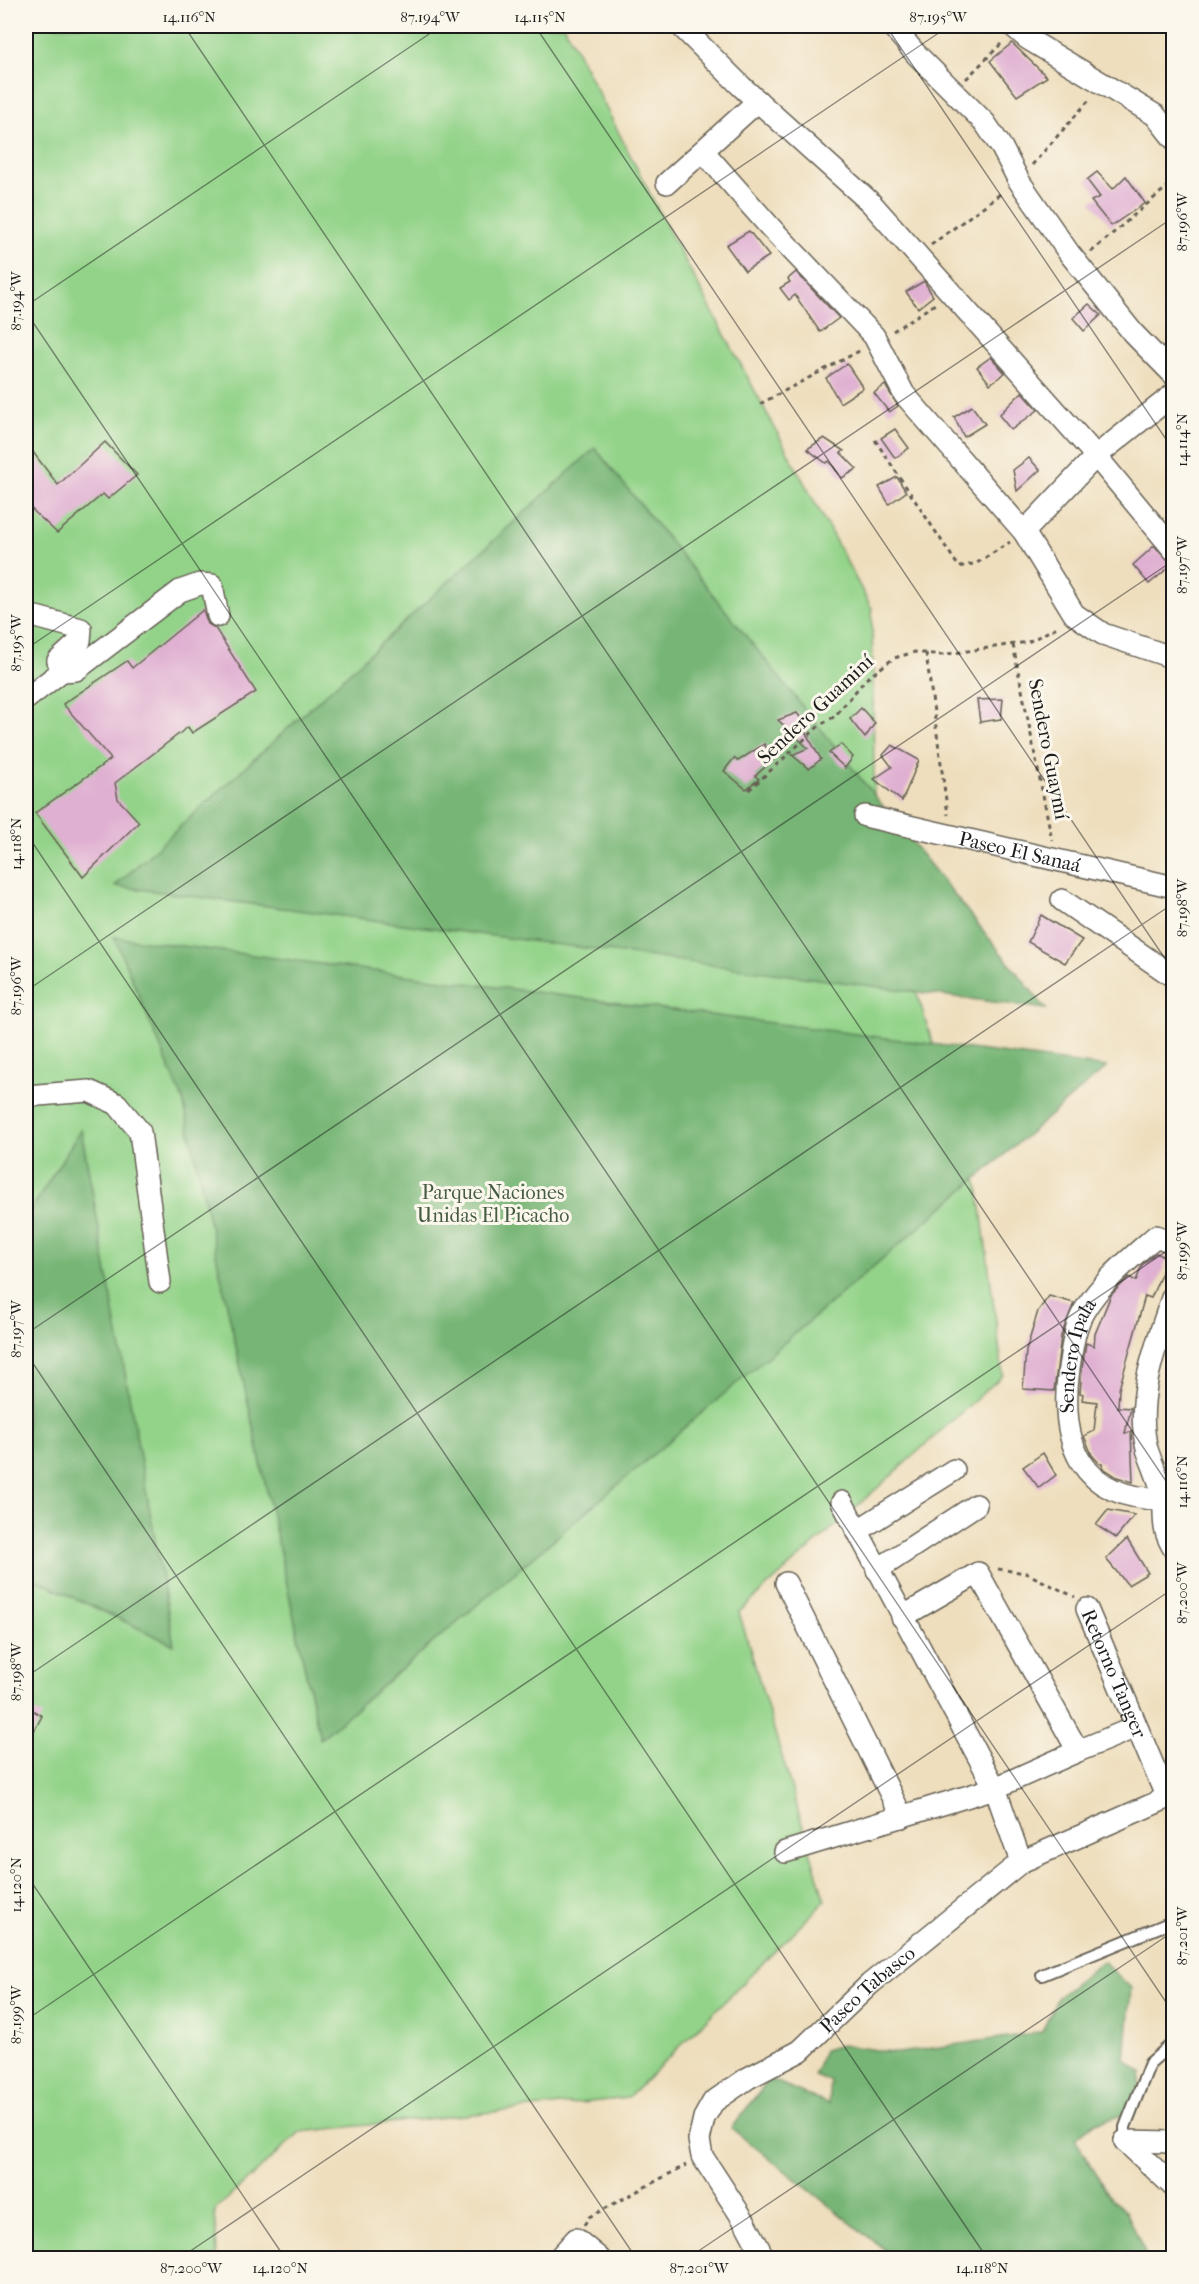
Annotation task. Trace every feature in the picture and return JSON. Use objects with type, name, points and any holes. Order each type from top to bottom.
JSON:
[{"type":"street","points":[[681,26],[758,101],[871,203],[1096,456],[1173,550]]},
{"type":"street","points":[[892,26],[985,123],[1002,148],[1018,181],[1078,263],[1133,333],[1173,375]]},
{"type":"street","points":[[1015,27],[1028,39],[1155,115],[1173,139]]},
{"type":"street","points":[[667,183],[758,101]]},
{"type":"street","points":[[703,151],[770,227],[847,305],[877,341],[904,394],[1024,532],[1074,614],[1103,634],[1173,658]]},
{"type":"street","points":[[1024,532],[1096,456],[1173,394]]},
{"type":"street","points":[[26,699],[62,671],[76,670],[180,591],[200,584],[212,585],[218,616]]},
{"type":"street","points":[[26,617],[36,617],[81,630],[80,641],[58,661],[62,671]]},
{"type":"street","name":"Paseo El Sanaá","points":[[865,816],[1173,887]]},
{"type":"street","points":[[1062,900],[1173,977]]},
{"type":"street","points":[[26,1096],[89,1091],[117,1104],[140,1132],[160,1282]]},
{"type":"street","name":"Sendero Ipala","points":[[1165,1488],[1134,1498],[1104,1487],[1088,1473],[1071,1441],[1066,1414],[1066,1389],[1074,1337],[1083,1312],[1099,1291],[1156,1236],[1173,1243]]},
{"type":"street","points":[[1173,1292],[1164,1353],[1144,1395],[1147,1448],[1165,1488],[1162,1519],[1173,1549]]},
{"type":"street","points":[[857,1531],[954,1470]]},
{"type":"street","points":[[842,1502],[995,1788],[1021,1862]]},
{"type":"street","points":[[877,1570],[976,1505]]},
{"type":"street","points":[[902,1617],[978,1573],[1077,1751]]},
{"type":"street","points":[[786,1583],[902,1817]]},
{"type":"street","name":"Retorno Tanger","points":[[1087,1609],[1136,1727],[1170,1795]]},
{"type":"street","points":[[785,1852],[995,1788],[1136,1727]]},
{"type":"street","name":"Paseo Tabasco","points":[[702,2156],[699,2140],[704,2118],[713,2102],[740,2082],[800,2051],[870,1984],[1021,1862],[1170,1795]]},
{"type":"street","points":[[1125,2141],[1173,2142]]},
{"type":"street","points":[[1125,2141],[1173,2187]]},
{"type":"street","points":[[702,2156],[745,2222],[764,2259]]},
{"type":"street","points":[[559,2259],[576,2239],[599,2259]]},
{"type":"lane","points":[[1042,1975],[1173,1922]]},
{"type":"lane","points":[[1125,2141],[1125,2127],[1150,2063],[1173,2042]]},
{"type":"path","points":[[954,91],[1015,27]]},
{"type":"path","points":[[1078,263],[1173,181]]},
{"type":"path","points":[[760,404],[877,341],[952,294]]},
{"type":"path","points":[[875,440],[959,567],[978,563],[1024,532]]},
{"type":"path","name":"Sendero Guaminí","points":[[749,790],[819,726],[835,716],[849,696],[894,658],[915,652],[941,655],[1028,642],[1055,629],[1074,614]]},
{"type":"path","name":"Sendero Guaymí","points":[[1013,645],[1056,860]]},
{"type":"path","points":[[926,653],[951,836]]},
{"type":"path","name":"Retorno Tanger","points":[[978,1573],[999,1568],[1026,1573],[1076,1597],[1087,1609]]},
{"type":"path","points":[[576,2239],[589,2217],[702,2156]]},
{"type":"green space","name":"Parque Naciones Unidas El Picacho","points":[[26,26],[564,26],[667,227],[872,609],[875,861],[978,1186],[1003,1375],[739,1612],[825,1901],[628,2098],[300,2132],[215,2210],[217,2258],[26,2258]]},
{"type":"green space","points":[[595,448],[1046,1009],[115,886]]},
{"type":"green space","points":[[114,937],[1107,1067],[320,1739],[183,1100]]},
{"type":"green space","points":[[81,1129],[174,1645],[26,1575],[26,1218]]},
{"type":"green space","points":[[1103,1961],[1131,1988],[1125,2060],[1142,2073],[1135,2112],[1095,2123],[1075,2139],[1112,2200],[1127,2212],[1147,2258],[895,2258],[731,2128],[770,2079],[828,2104],[830,2081],[814,2075],[824,2050],[841,2045],[899,2053],[1042,2032],[1057,1998]]},
{"type":"building","points":[[1012,43],[1047,77],[1017,96],[990,61]]},
{"type":"building","points":[[1097,172],[1113,189],[1126,176],[1145,203],[1111,226],[1091,201],[1100,197],[1087,180]]},
{"type":"building","points":[[749,231],[769,256],[745,271],[726,245]]},
{"type":"building","points":[[796,272],[839,318],[820,332],[795,295],[789,300],[780,288],[790,282],[788,279]]},
{"type":"building","points":[[924,281],[933,296],[918,308],[906,292]]},
{"type":"building","points":[[1089,304],[1101,315],[1084,331],[1073,318]]},
{"type":"building","points":[[991,357],[1005,373],[990,384],[977,367]]},
{"type":"building","points":[[847,364],[863,388],[840,403],[826,378]]},
{"type":"building","points":[[885,385],[898,406],[889,412],[874,393]]},
{"type":"building","points":[[1022,392],[1038,410],[1011,430],[999,415]]},
{"type":"building","points":[[972,406],[985,424],[964,437],[954,417]]},
{"type":"building","points":[[895,429],[909,448],[895,458],[881,438]]},
{"type":"building","points":[[824,438],[844,451],[841,453],[857,469],[842,478],[829,461],[826,463],[807,449]]},
{"type":"building","points":[[105,442],[137,475],[108,499],[103,494],[57,533],[26,504],[26,443],[58,485]]},
{"type":"building","points":[[1029,458],[1040,470],[1017,491],[1013,470]]},
{"type":"building","points":[[897,477],[906,492],[889,504],[879,487]]},
{"type":"building","points":[[1154,546],[1173,564],[1149,584],[1133,565]]},
{"type":"building","points":[[203,610],[208,624],[215,628],[256,692],[192,733],[188,727],[115,783],[118,799],[139,822],[83,877],[35,813],[111,759],[63,704],[127,661],[132,668]]},
{"type":"building","points":[[1003,699],[1001,719],[980,722],[977,700]]},
{"type":"building","points":[[861,708],[875,723],[865,738],[850,719]]},
{"type":"building","points":[[797,713],[808,728],[804,730],[821,759],[809,769],[792,755],[808,748],[778,720]]},
{"type":"building","points":[[764,744],[774,759],[755,776],[759,779],[746,789],[724,771],[734,758],[738,761]]},
{"type":"building","points":[[841,744],[853,757],[845,768],[829,753]]},
{"type":"building","points":[[892,745],[919,760],[902,801],[874,779],[892,767],[883,755]]},
{"type":"building","points":[[1041,915],[1082,940],[1065,963],[1028,942]]},
{"type":"building","points":[[1156,1253],[1168,1258],[1151,1298],[1145,1296],[1119,1389],[1118,1407],[1131,1408],[1125,1433],[1131,1432],[1133,1482],[1117,1477],[1103,1468],[1102,1463],[1099,1463],[1092,1455],[1084,1436],[1094,1431],[1097,1402],[1082,1400],[1083,1394],[1080,1393],[1082,1369],[1086,1343],[1094,1346],[1095,1334],[1111,1295],[1129,1277],[1136,1281],[1142,1265]]},
{"type":"building","points":[[1049,1296],[1074,1303],[1061,1336],[1054,1391],[1023,1389],[1026,1351],[1038,1311]]},
{"type":"building","points":[[1043,1453],[1056,1475],[1039,1488],[1023,1467]]},
{"type":"building","points":[[1108,1510],[1135,1515],[1116,1538],[1096,1525]]},
{"type":"building","points":[[1127,1539],[1148,1573],[1128,1585],[1106,1559]]},
{"type":"building","points":[[26,1706],[42,1716],[26,1746]]}]
